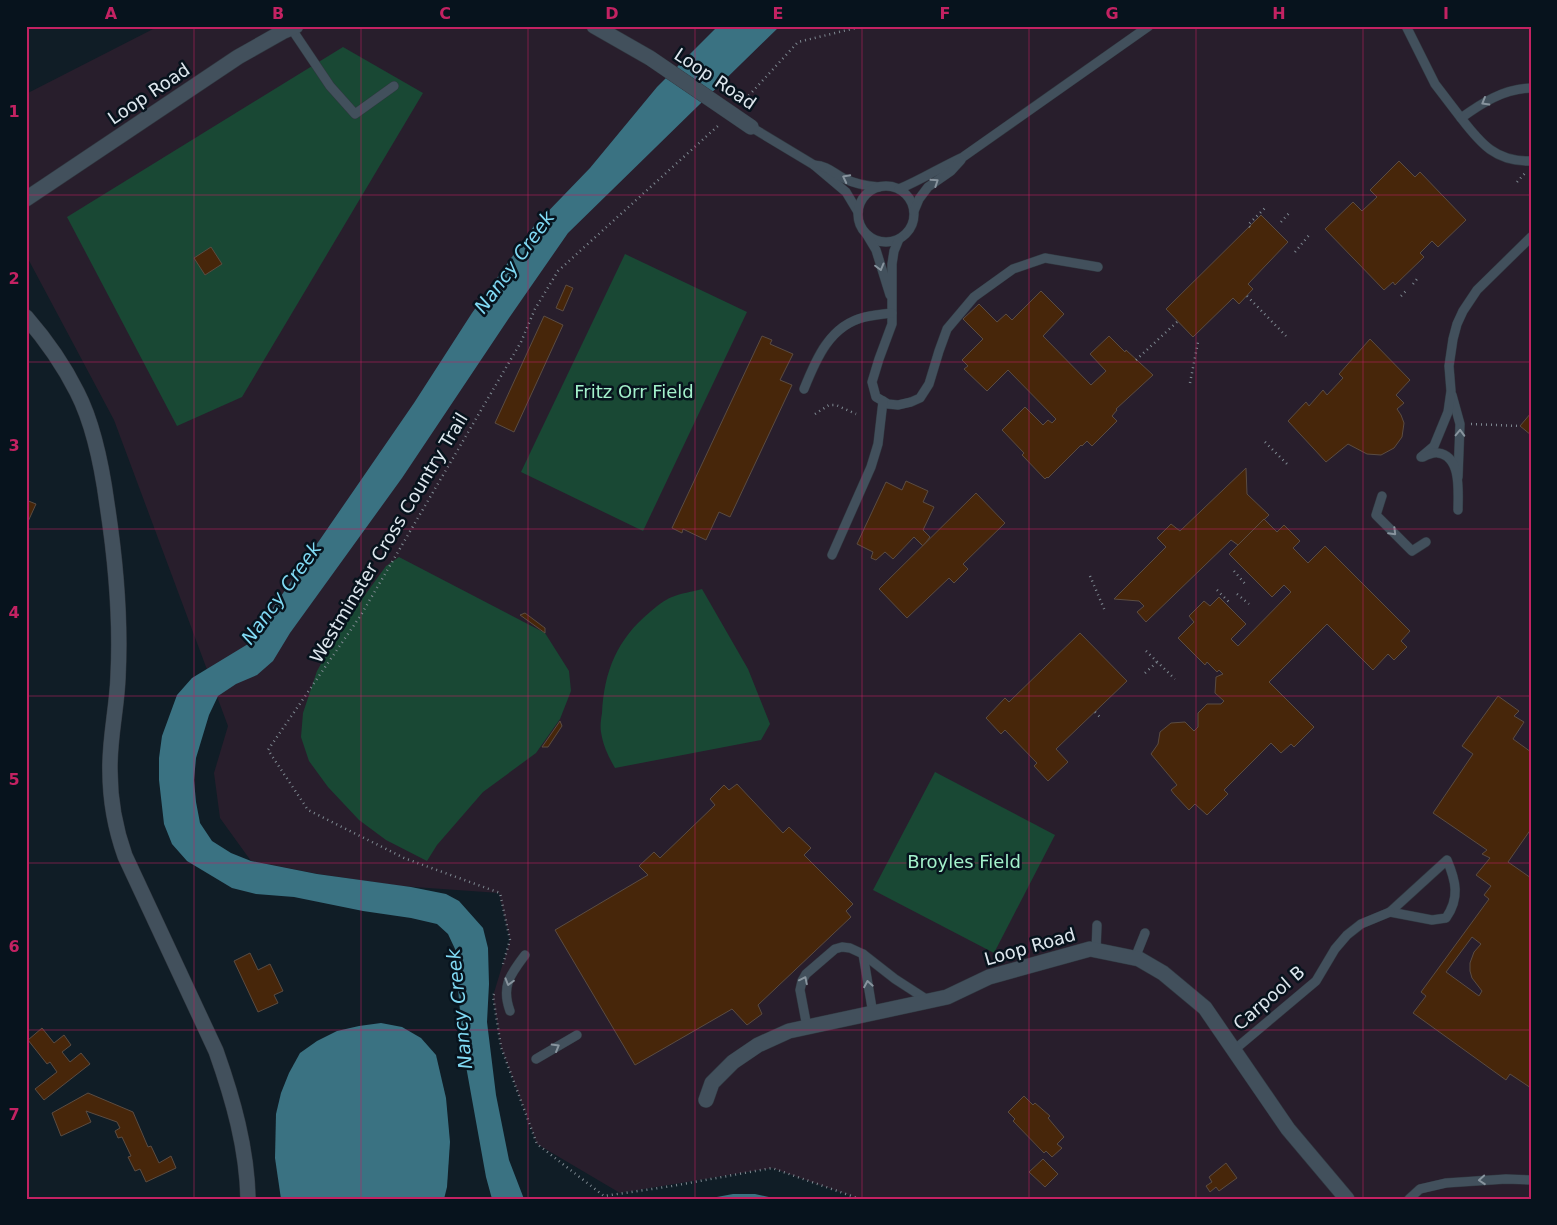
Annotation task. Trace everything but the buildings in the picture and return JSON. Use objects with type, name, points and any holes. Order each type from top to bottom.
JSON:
[{"type":"street","name":"Loop Road","points":[[594,26],[650,58],[752,127]]},
{"type":"street","name":"Loop Road","points":[[26,199],[238,57],[293,27]]},
{"type":"street","points":[[26,317],[55,353],[78,393],[96,441],[104,481],[114,550],[119,618],[118,678],[110,770],[112,811],[117,834],[216,1051],[228,1084],[244,1153],[248,1199]]},
{"type":"street","name":"Loop Road","points":[[706,1100],[712,1083],[733,1062],[758,1045],[789,1031],[947,997],[989,977],[1090,949],[1139,959],[1163,972],[1205,1008],[1288,1129],[1347,1199]]},
{"type":"lane","points":[[914,211],[919,199],[928,187],[951,171],[963,158],[1149,26]]},
{"type":"lane","points":[[1406,26],[1435,84],[1475,136],[1487,148],[1502,158],[1531,161]]},
{"type":"lane","points":[[293,27],[330,86],[355,114],[394,86]]},
{"type":"lane","points":[[1460,118],[1502,94],[1513,90],[1531,88]]},
{"type":"lane","name":"Loop Road","points":[[752,127],[814,165],[846,192],[858,212]]},
{"type":"lane","points":[[899,189],[918,181],[942,166],[963,158]]},
{"type":"lane","name":"Loop Road","points":[[814,165],[825,166],[845,179],[862,186],[879,187]]},
{"type":"lane","points":[[865,233],[881,242],[890,242],[906,234],[914,220],[912,202],[907,195],[899,189],[886,186],[879,187],[871,190],[865,196],[858,212],[861,227],[876,250],[892,303]]},
{"type":"lane","points":[[1458,510],[1460,424],[1451,391],[1449,366],[1457,324],[1476,290],[1531,237]]},
{"type":"lane","points":[[899,239],[894,251],[892,264],[892,324],[872,382],[876,397],[888,404],[898,405],[920,398],[929,384],[947,329],[974,297],[1012,269],[1045,258],[1098,267]]},
{"type":"lane","points":[[804,388],[816,360],[830,339],[844,326],[863,317],[892,313]]},
{"type":"lane","points":[[1451,391],[1448,412],[1434,446],[1421,457],[1438,453],[1446,456],[1453,464],[1458,477]]},
{"type":"lane","points":[[832,555],[871,467],[878,444],[883,401]]},
{"type":"lane","points":[[1382,496],[1376,515],[1412,551],[1426,542]]},
{"type":"lane","name":"Carpool B","points":[[1234,1050],[1316,982],[1335,950],[1347,935],[1362,924],[1390,912],[1447,860],[1456,884],[1452,908],[1446,918],[1432,920],[1390,912]]},
{"type":"lane","points":[[1096,950],[1097,925]]},
{"type":"lane","points":[[1135,958],[1144,932]]},
{"type":"lane","points":[[807,1027],[800,990],[806,974],[834,949],[842,947],[850,948],[862,954],[895,979],[930,1001]]},
{"type":"lane","points":[[862,954],[873,1014]]},
{"type":"lane","points":[[510,1011],[506,1000],[508,980],[525,955]]},
{"type":"lane","points":[[536,1059],[577,1035]]},
{"type":"lane","points":[[1409,1199],[1420,1189],[1446,1183],[1506,1179],[1531,1180]]},
{"type":"path","name":"Westminster Cross Country Trail","points":[[502,968],[510,940],[500,893],[404,858],[308,810],[268,750],[361,615],[521,342],[539,302],[558,271],[732,113],[798,42],[864,26]]},
{"type":"path","points":[[1517,182],[1531,166]]},
{"type":"path","points":[[1250,226],[1248,225],[1266,207]]},
{"type":"path","points":[[1281,222],[1290,212]]},
{"type":"path","points":[[1295,252],[1310,234]]},
{"type":"path","points":[[1413,284],[1417,280]]},
{"type":"path","points":[[1401,296],[1407,290]]},
{"type":"path","points":[[1247,296],[1286,336]]},
{"type":"path","points":[[1136,360],[1178,322]]},
{"type":"path","points":[[1190,383],[1198,342]]},
{"type":"path","points":[[815,414],[829,405],[836,405],[856,414]]},
{"type":"path","points":[[1471,424],[1520,426]]},
{"type":"path","points":[[1265,442],[1289,466]]},
{"type":"path","points":[[1234,571],[1246,585]]},
{"type":"path","points":[[1090,576],[1105,611]]},
{"type":"path","points":[[1217,590],[1230,602]]},
{"type":"path","points":[[1237,594],[1249,604]]},
{"type":"path","points":[[1146,651],[1175,679]]},
{"type":"path","points":[[1145,673],[1157,662]]},
{"type":"path","points":[[1094,712],[1100,717]]},
{"type":"path","points":[[496,987],[493,996],[502,1047],[538,1144],[604,1196],[772,1168],[860,1199]]},
{"type":"shaded area","points":[[159,26],[1531,26],[1531,1199],[860,1199],[772,1168],[620,1193],[537,1144],[501,1047],[493,996],[510,940],[499,893],[400,886],[318,874],[251,861],[220,818],[214,773],[228,726],[114,420],[26,255],[26,94]]},
{"type":"green space","points":[[343,47],[423,93],[242,397],[177,426],[67,217]]},
{"type":"green space","name":"Fritz Orr Field","points":[[625,254],[747,312],[643,531],[521,472]]},
{"type":"green space","points":[[399,557],[545,633],[569,671],[571,691],[560,719],[536,753],[483,792],[437,845],[427,861],[386,840],[359,820],[328,787],[309,761],[301,737],[303,713],[317,671],[341,628],[386,566]]},
{"type":"green space","points":[[702,589],[748,669],[770,724],[761,740],[615,768],[604,746],[601,727],[603,698],[614,657],[629,633],[657,606],[675,596]]},
{"type":"green space","name":"Broyles Field","points":[[935,772],[1055,835],[994,953],[873,890]]},
{"type":"water","name":"Nancy Creek","points":[[718,26],[780,26],[568,233],[402,478],[290,633],[273,661],[257,675],[236,684],[218,696],[209,715],[196,758],[194,780],[200,823],[212,841],[231,853],[251,861],[317,874],[411,887],[446,894],[459,901],[483,928],[488,948],[487,1022],[496,1095],[509,1160],[524,1199],[492,1199],[486,1177],[464,1055],[458,989],[459,962],[448,934],[437,924],[411,918],[363,911],[294,897],[256,894],[232,888],[187,861],[172,844],[164,824],[159,780],[162,736],[177,695],[192,678],[248,644],[414,403],[472,313],[534,226],[590,168],[657,87]]},
{"type":"water","points":[[381,1023],[402,1027],[421,1038],[436,1055],[446,1098],[450,1142],[447,1187],[444,1199],[281,1199],[275,1158],[276,1114],[281,1093],[300,1053],[317,1041],[337,1031]]},
{"type":"water","points":[[733,1194],[755,1194],[778,1199],[706,1199]]}]
